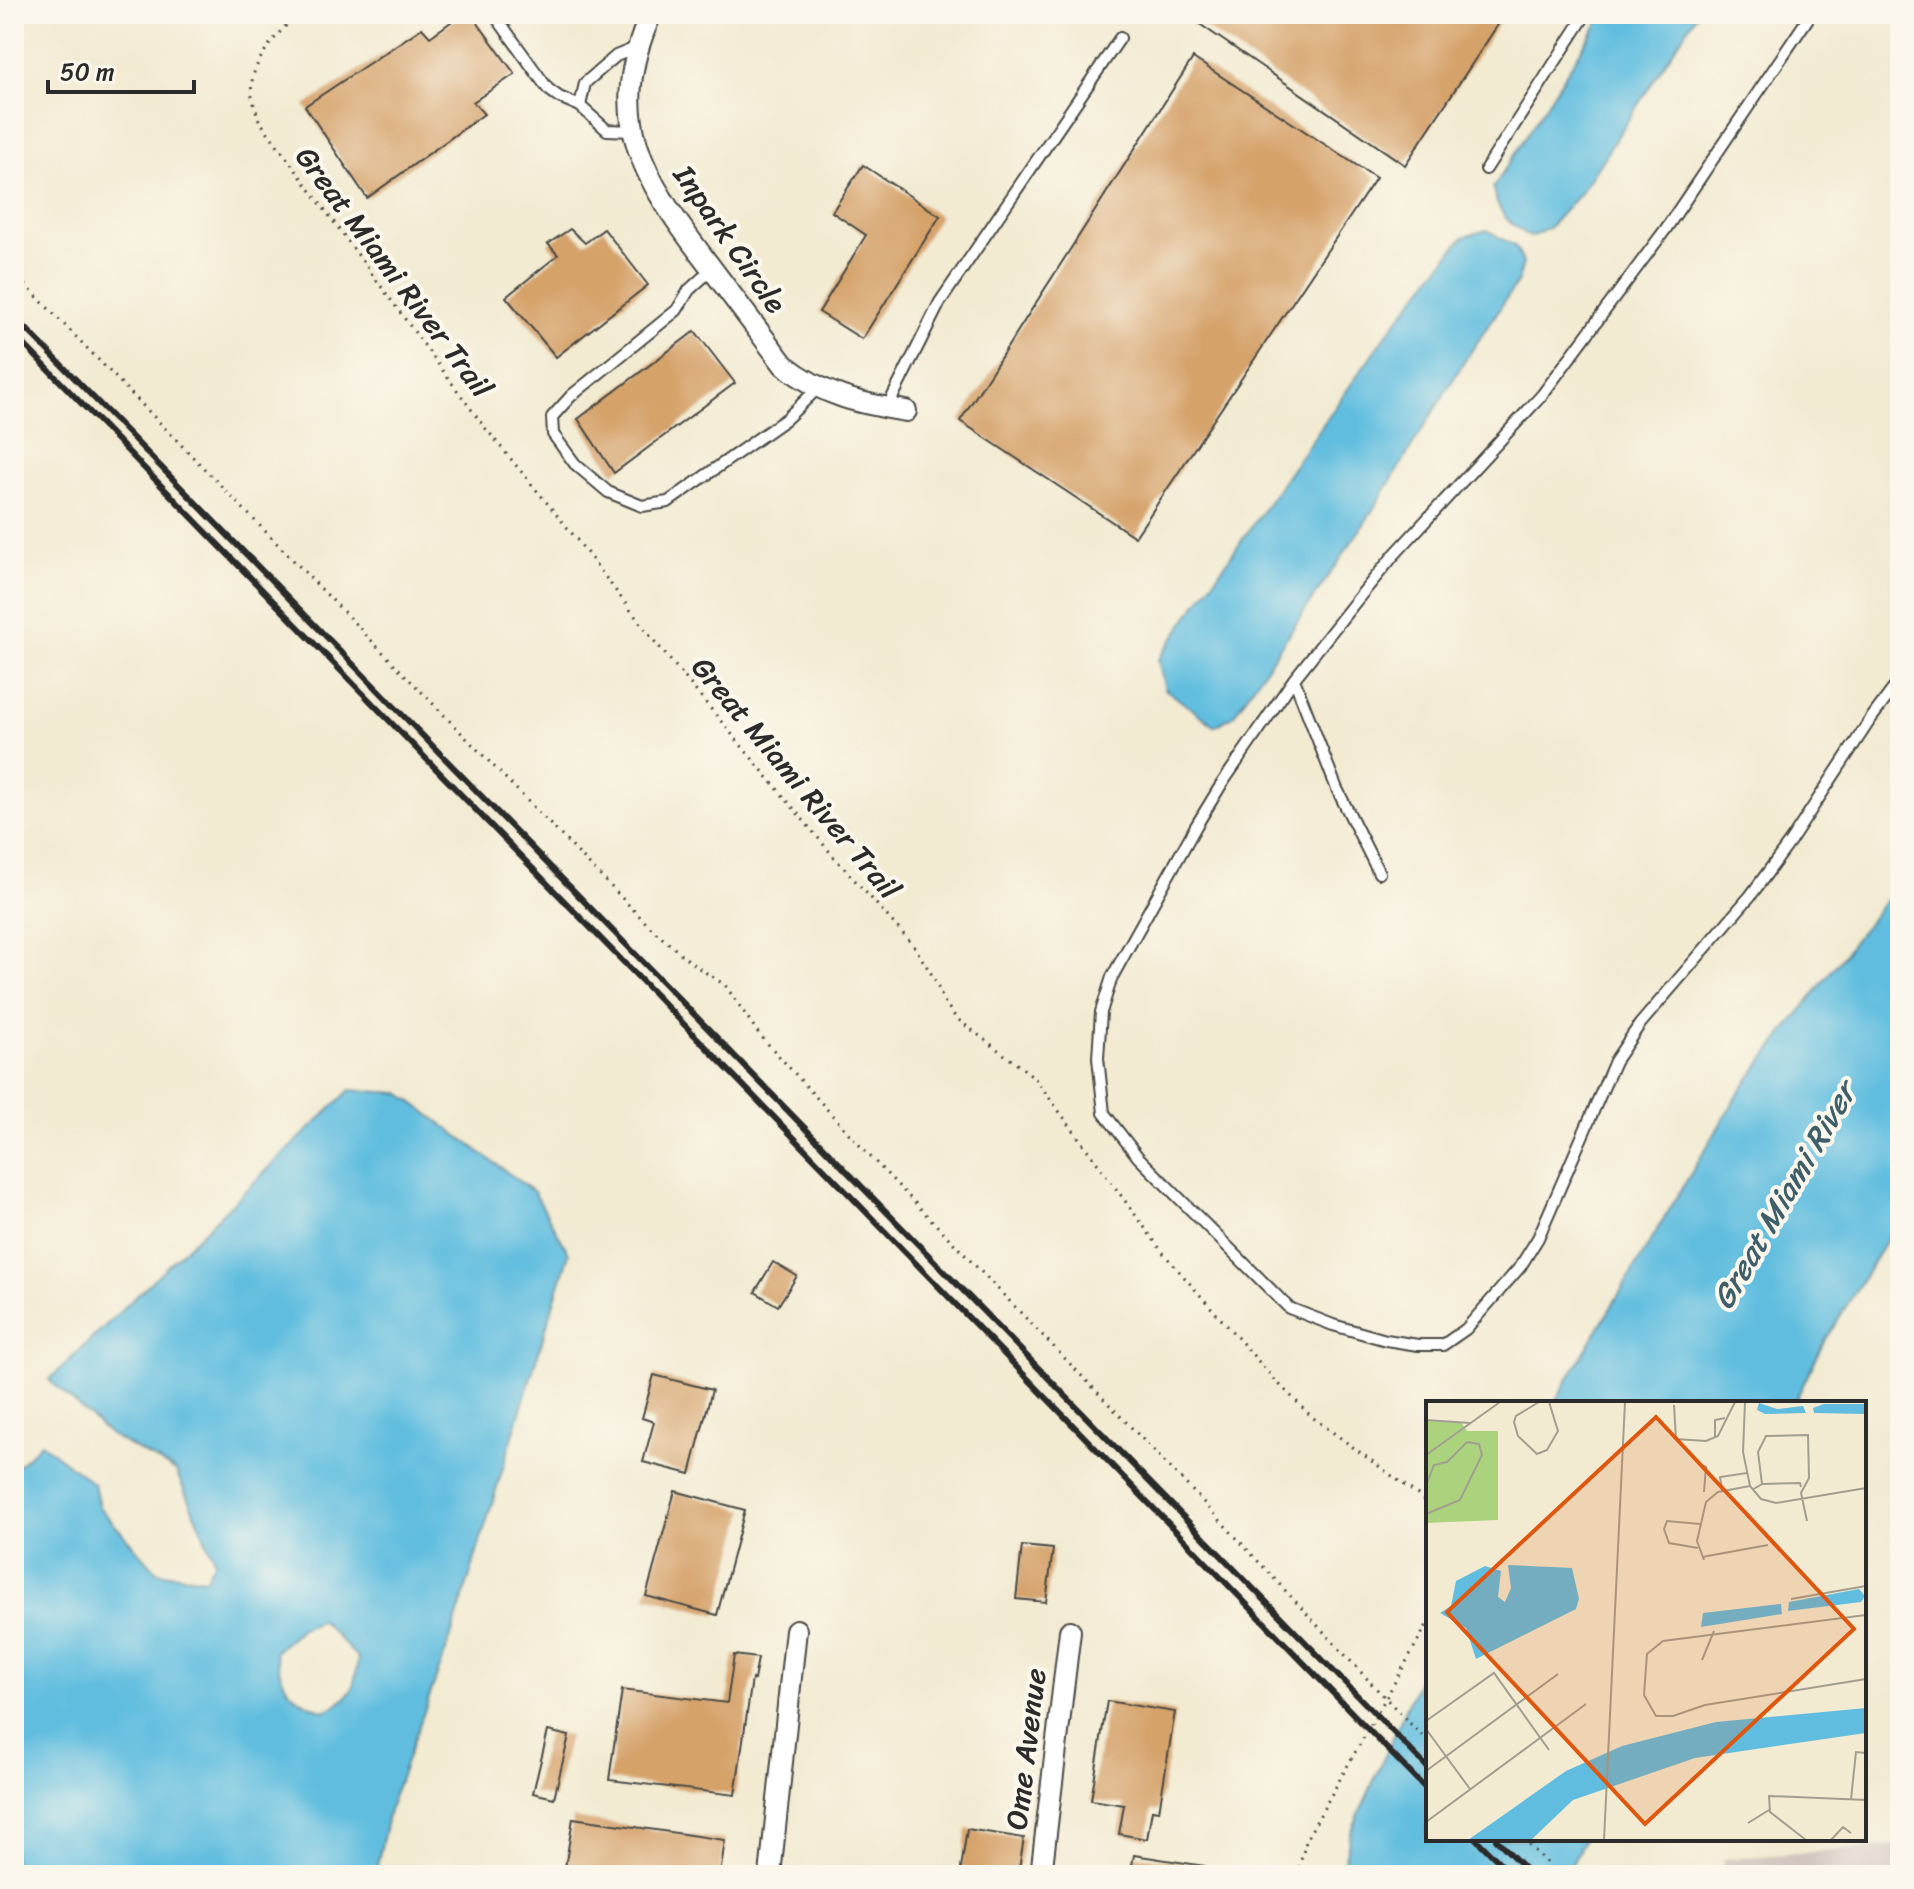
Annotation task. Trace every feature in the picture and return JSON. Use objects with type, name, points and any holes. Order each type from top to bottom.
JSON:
[{"type":"street","name":"Inpark Circle","points":[[651,14],[638,46],[630,98],[633,131],[646,172],[660,198],[784,365],[818,388],[844,399],[896,410]]},
{"type":"street","points":[[770,1875],[796,1630]]},
{"type":"street","name":"Ome Avenue","points":[[1041,1875],[1070,1631]]},
{"type":"lane","points":[[494,14],[548,89],[580,106],[607,130],[633,131]]},
{"type":"lane","points":[[1486,169],[1586,14]]},
{"type":"lane","points":[[1811,14],[1665,230],[1542,395],[1394,555],[1294,679],[1196,826],[1112,977],[1101,1012],[1098,1058],[1104,1113],[1138,1157],[1289,1308],[1386,1340],[1443,1345],[1466,1329],[1520,1267],[1538,1238],[1615,1061],[1640,1024],[1751,895],[1900,680]]},
{"type":"lane","points":[[896,410],[940,302],[1120,38]]},
{"type":"lane","points":[[580,106],[585,83],[616,56],[638,46]]},
{"type":"lane","points":[[712,269],[689,290],[677,310],[571,396],[552,417],[553,434],[575,464],[608,492],[642,506],[668,502],[786,419],[818,388]]},
{"type":"lane","points":[[1294,679],[1337,789],[1379,873]]},
{"type":"path","name":"Great Miami River Trail","points":[[297,14],[255,67],[251,93],[259,120],[482,424],[725,728],[914,946],[956,1018],[1034,1077],[1164,1254],[1274,1379],[1312,1417],[1426,1504]]},
{"type":"path","points":[[14,273],[653,930],[694,965],[725,985],[759,1034],[862,1148],[1206,1505],[1426,1740]]},
{"type":"path","points":[[1297,1875],[1307,1838],[1426,1627]]},
{"type":"path","points":[[1525,1841],[1559,1875]]},
{"type":"shaded area","points":[[1900,1845],[1900,1875],[1723,1875],[1723,1859]]},
{"type":"water","points":[[1604,14],[1697,14],[1582,191],[1549,228],[1530,237],[1506,217],[1493,188]]},
{"type":"water","points":[[1487,230],[1516,247],[1523,263],[1518,281],[1366,521],[1233,716],[1215,726],[1165,689],[1158,660],[1385,336],[1463,237]]},
{"type":"water","name":"Great Miami River","points":[[1900,881],[1900,1218],[1823,1344],[1795,1401],[1555,1401],[1742,1088]]},
{"type":"water","points":[[350,1090],[400,1093],[534,1192],[569,1253],[451,1637],[390,1806],[375,1875],[186,1875],[164,1867],[83,1870],[74,1875],[14,1875],[14,1470],[41,1443],[94,1484],[99,1507],[157,1572],[205,1579],[215,1561],[176,1471],[110,1435],[49,1380]],"holes":[[[321,1620],[358,1658],[350,1692],[341,1702],[324,1711],[302,1701],[289,1690],[275,1652],[301,1628]]]},
{"type":"water","points":[[1426,1663],[1426,1841],[1583,1841],[1567,1875],[1341,1875],[1351,1832]]},
{"type":"building","points":[[462,14],[471,14],[515,74],[473,102],[484,114],[367,198],[305,106],[422,28],[430,37]]},
{"type":"building","points":[[1185,14],[1505,14],[1405,165]]},
{"type":"building","points":[[1193,58],[1376,178],[1135,537],[960,421]]},
{"type":"building","points":[[863,165],[940,216],[862,339],[819,312],[866,235],[832,212]]},
{"type":"building","points":[[570,229],[585,243],[604,229],[648,285],[556,357],[506,297],[558,255],[548,244]]},
{"type":"building","points":[[695,331],[735,383],[614,473],[578,419]]},
{"type":"building","points":[[773,1262],[797,1276],[778,1306],[755,1292]]},
{"type":"building","points":[[654,1375],[712,1390],[690,1474],[643,1462],[654,1422],[642,1418]]},
{"type":"building","points":[[675,1491],[745,1510],[717,1615],[646,1596]]},
{"type":"building","points":[[1022,1546],[1053,1549],[1046,1602],[1016,1599]]},
{"type":"building","points":[[734,1655],[758,1658],[752,1679],[735,1795],[609,1780],[622,1690],[727,1703]]},
{"type":"building","points":[[1107,1701],[1175,1712],[1159,1811],[1152,1810],[1147,1839],[1119,1834],[1124,1805],[1091,1800]]},
{"type":"building","points":[[548,1731],[569,1736],[554,1798],[533,1793]]},
{"type":"building","points":[[573,1818],[725,1840],[720,1875],[564,1875]]},
{"type":"building","points":[[967,1829],[1024,1838],[1018,1875],[960,1875]]},
{"type":"building","points":[[1134,1855],[1205,1866],[1204,1875],[1130,1875]]},
{"type":"railway","points":[[14,316],[1426,1766]]},
{"type":"railway","points":[[14,334],[1426,1789]]},
{"type":"railway","points":[[1478,1841],[1512,1875]]},
{"type":"railway","points":[[1498,1841],[1531,1875]]}]
